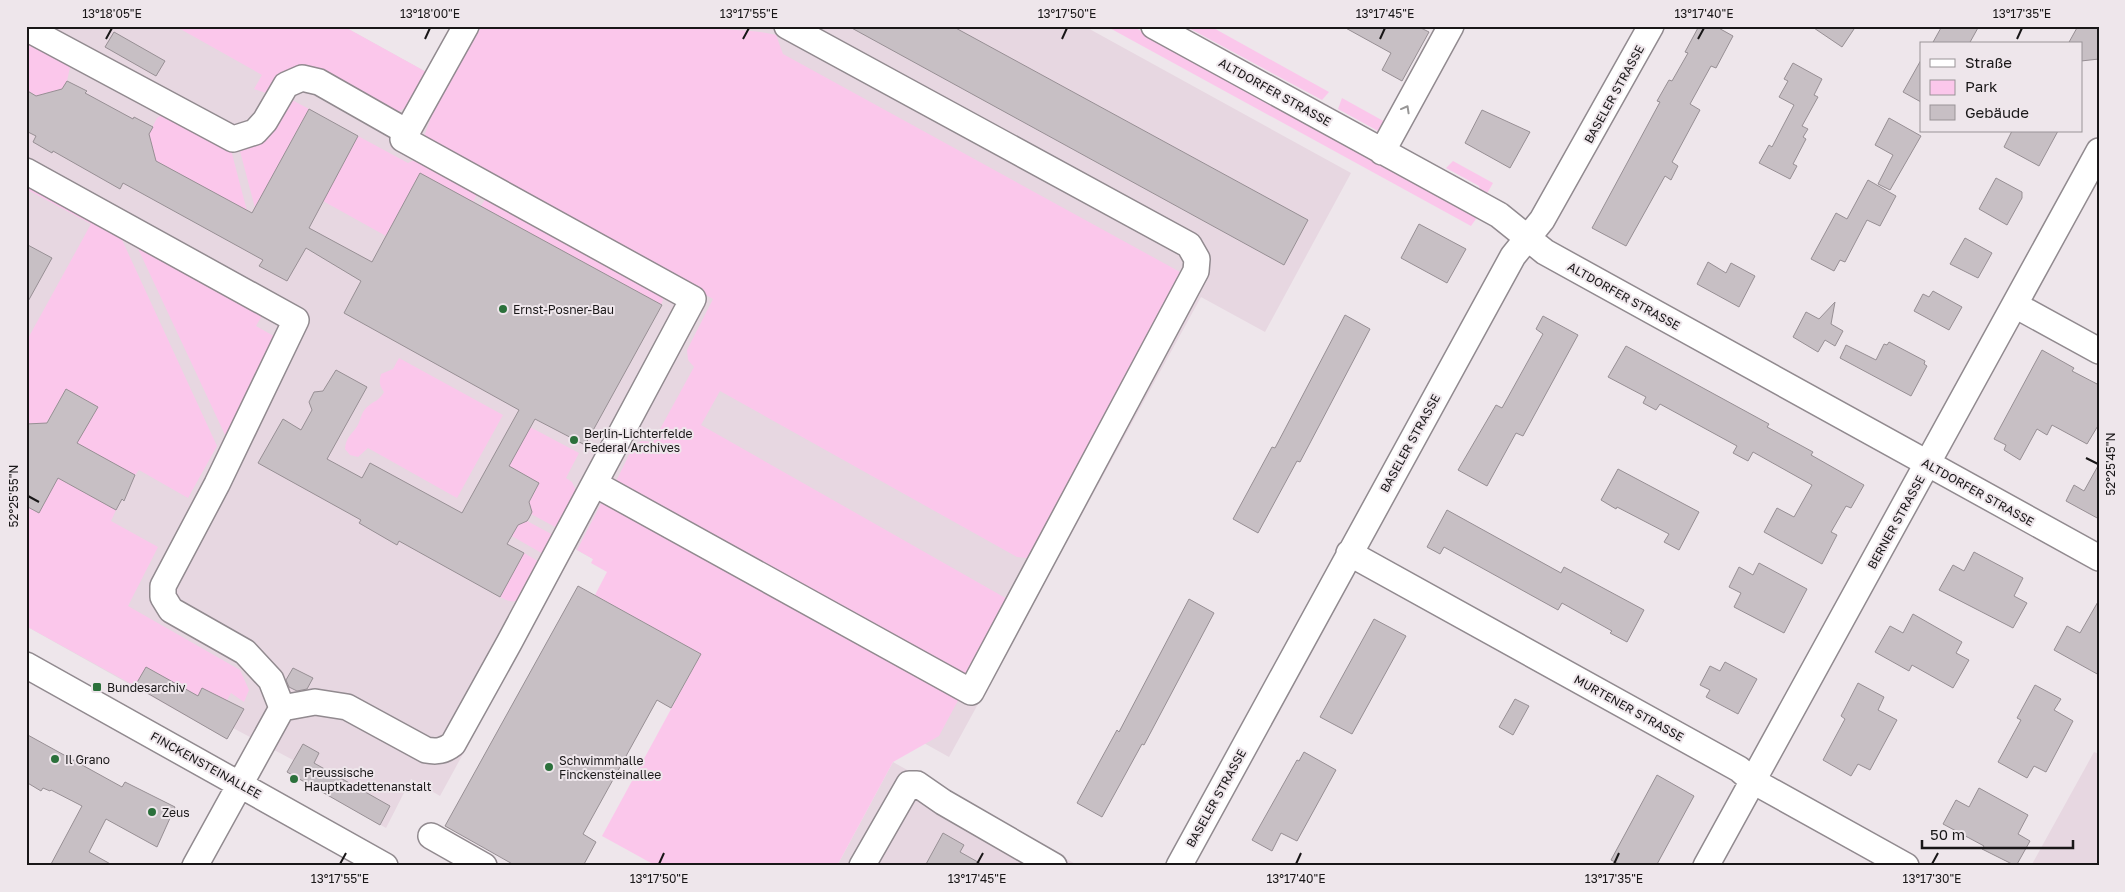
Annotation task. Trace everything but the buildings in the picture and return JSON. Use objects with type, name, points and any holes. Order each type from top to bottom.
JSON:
[{"type":"street","points":[[282,708],[315,702],[347,707],[426,750],[436,752],[446,750],[453,744],[595,484],[693,299],[403,139],[466,26]]},
{"type":"street","points":[[595,484],[971,692],[1196,271],[1197,259],[1189,246],[787,26]]},
{"type":"street","points":[[1382,152],[1451,26]]},
{"type":"street","name":"BASELER STRASSE","points":[[1179,866],[1513,256],[1542,220],[1651,26]]},
{"type":"street","name":"ALTDORFER STRASSE","points":[[1156,27],[1499,215],[1526,239],[1545,252],[2099,558]]},
{"type":"street","points":[[26,28],[233,139],[255,132],[265,121],[286,86],[302,78],[319,82],[407,132]]},
{"type":"street","name":"BERNER STRASSE","points":[[1706,866],[2015,305],[2090,189],[2099,151]]},
{"type":"street","points":[[26,171],[296,320],[217,484],[163,586],[163,597],[172,610],[245,652],[271,680],[282,708]]},
{"type":"street","points":[[2015,305],[2099,350]]},
{"type":"street","name":"MURTENER STRASSE","points":[[1349,553],[1739,769],[1753,781],[1906,866]]},
{"type":"street","name":"FINCKENSTEINALLEE","points":[[26,665],[240,785],[351,858],[385,866]]},
{"type":"street","points":[[196,866],[282,708]]},
{"type":"street","points":[[862,866],[909,784],[917,784],[943,802],[1054,866]]},
{"type":"street","points":[[431,836],[484,866]]},
{"type":"shaded area","name":"Berlin-Lichterfelde Federal Archives","points":[[26,26],[343,26],[428,73],[454,26],[1084,26],[1351,173],[1265,332],[1201,297],[949,757],[575,549],[440,796],[411,779],[386,828],[287,772],[293,760],[233,728],[227,739],[26,626]]},
{"type":"shaded area","points":[[2094,752],[2099,754],[2099,866],[2031,866]]},
{"type":"shaded area","points":[[893,762],[1079,866],[837,866]]},
{"type":"green space","points":[[175,26],[343,26],[428,73],[418,93],[410,103],[392,114],[300,68],[282,72],[266,93],[254,89],[262,75]]},
{"type":"green space","points":[[477,26],[701,26],[776,35],[783,54],[1180,272],[1182,280],[1035,552],[1027,558],[1017,557],[720,391],[701,425],[1009,600],[967,679],[620,489],[616,481],[634,445],[642,441],[653,442],[694,367],[688,360],[687,350],[713,299],[423,139],[440,94]]},
{"type":"green space","points":[[1106,26],[1132,26],[1478,216],[1471,226]]},
{"type":"green space","points":[[1185,26],[1210,26],[1329,92],[1322,100]]},
{"type":"green space","points":[[26,39],[65,61],[70,67],[67,81],[59,95],[52,92],[46,93],[43,99],[26,90]]},
{"type":"green space","points":[[1342,98],[1387,123],[1378,131],[1338,109]]},
{"type":"green space","points":[[292,100],[309,109],[255,208],[240,151],[262,137]]},
{"type":"green space","points":[[162,115],[168,115],[231,150],[247,211],[151,158],[154,153],[152,146],[145,142],[157,118]]},
{"type":"green space","points":[[358,136],[408,163],[416,159],[479,190],[473,202],[420,173],[386,236],[323,201]]},
{"type":"green space","points":[[1453,161],[1493,183],[1485,197],[1481,194],[1479,186],[1446,168]]},
{"type":"green space","points":[[26,179],[117,229],[217,446],[188,498],[139,470],[135,475],[77,443],[97,407],[66,389],[45,425],[38,423],[26,425],[26,342],[91,224],[26,189]]},
{"type":"green space","points":[[488,195],[662,294],[663,300],[661,305],[481,206]]},
{"type":"green space","points":[[134,240],[265,310],[256,326],[279,339],[226,437]]},
{"type":"green space","points":[[399,358],[503,415],[457,498],[368,448],[358,457],[350,455],[345,449],[347,440],[358,426],[365,409],[384,392],[380,383],[381,374],[393,369]]},
{"type":"green space","points":[[530,427],[579,453],[566,478],[572,482],[577,493],[559,529],[531,514],[531,509],[527,507],[539,483],[509,466]]},
{"type":"green space","points":[[58,478],[116,510],[111,521],[158,547],[128,606],[240,670],[249,690],[244,702],[231,693],[226,702],[202,688],[198,696],[146,667],[135,686],[26,626],[26,506],[39,513]]},
{"type":"green space","points":[[603,500],[962,693],[939,736],[893,762],[837,866],[650,866],[651,863],[602,836],[701,654],[595,595],[607,572],[591,563],[593,559],[577,550]]},
{"type":"green space","points":[[520,521],[523,523],[527,521],[555,536],[545,555],[510,535]]},
{"type":"green space","points":[[524,553],[541,563],[522,598],[516,601],[508,601],[500,597]]},
{"type":"place","name":"Ernst-Posner-Bau","points":[[503,309]]},
{"type":"place","name":"Berlin-Lichterfelde Federal Archives","points":[[574,440]]},
{"type":"place","name":"Bundesarchiv","points":[[97,687]]},
{"type":"place","name":"Il Grano","points":[[55,759]]},
{"type":"place","name":"Schwimmhalle Finckensteinallee","points":[[549,767]]},
{"type":"place","name":"Preussische Hauptkadettenanstalt","points":[[294,779]]},
{"type":"place","name":"Zeus","points":[[152,812]]}]
